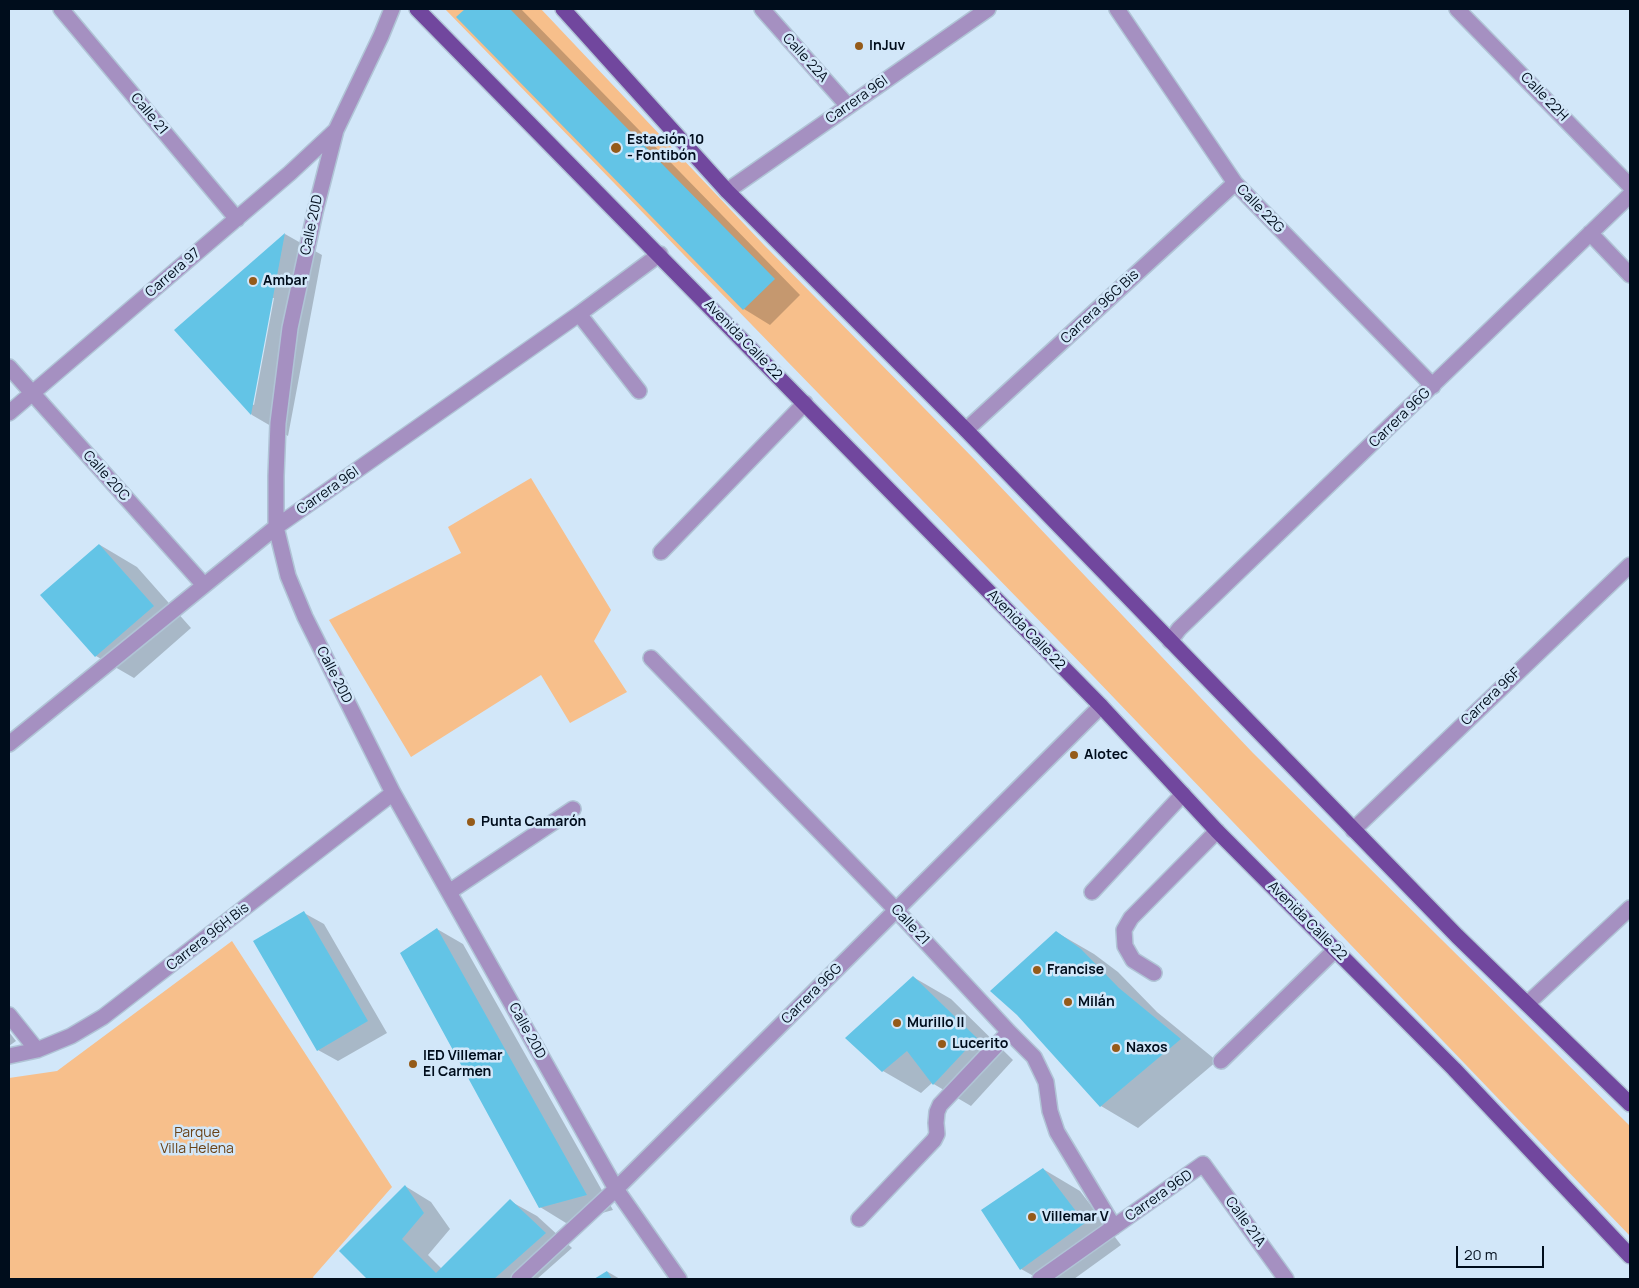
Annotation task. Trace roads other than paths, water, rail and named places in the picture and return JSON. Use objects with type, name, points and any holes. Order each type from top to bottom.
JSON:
[{"type":"main road","name":"Avenida Calle 22","points":[[418,9],[1101,706],[1217,831],[1454,1068],[1590,1211],[1630,1256]]},
{"type":"main road","points":[[563,9],[727,191],[966,430],[1457,936],[1630,1104]]},
{"type":"street","name":"Calle 21","points":[[61,9],[237,219]]},
{"type":"street","name":"Calle 20D","points":[[392,9],[382,36],[336,130],[323,176],[290,328],[278,423],[276,527],[288,576],[304,617],[393,793],[616,1189],[679,1279]]},
{"type":"street","name":"Calle 22A","points":[[762,9],[848,106]]},
{"type":"street","name":"Carrera 96I","points":[[727,191],[988,9]]},
{"type":"street","name":"Calle 22G","points":[[1116,9],[1235,183],[1433,386]]},
{"type":"street","name":"Calle 22H","points":[[1457,9],[1630,186]]},
{"type":"street","name":"Carrera 97","points":[[9,413],[237,219],[336,130]]},
{"type":"street","name":"Carrera 96G Bis","points":[[966,430],[1235,183]]},
{"type":"street","name":"Carrera 96G","points":[[1170,641],[1180,629],[1630,195]]},
{"type":"street","points":[[1590,233],[1630,275]]},
{"type":"street","name":"Carrera 96I","points":[[9,744],[203,584],[276,527],[579,314],[660,254]]},
{"type":"street","points":[[579,314],[639,391]]},
{"type":"street","name":"Calle 20C","points":[[9,367],[203,584]]},
{"type":"street","points":[[661,552],[805,404]]},
{"type":"street","name":"Carrera 96F","points":[[1353,830],[1630,565]]},
{"type":"street","name":"Calle 21","points":[[651,658],[896,910],[1034,1057],[1046,1082],[1050,1111],[1057,1132],[1114,1227]]},
{"type":"street","name":"Carrera 96G","points":[[519,1279],[616,1189],[1101,706]]},
{"type":"street","name":"Carrera 96H Bis","points":[[9,1056],[37,1050],[71,1036],[103,1017],[393,793]]},
{"type":"street","points":[[1092,892],[1183,794]]},
{"type":"street","points":[[449,892],[573,809]]},
{"type":"street","points":[[1154,973],[1134,960],[1125,946],[1124,930],[1131,918],[1217,831]]},
{"type":"street","points":[[1527,1004],[1630,908]]},
{"type":"street","points":[[1221,1061],[1336,949]]},
{"type":"street","points":[[9,1015],[37,1050]]},
{"type":"street","points":[[859,1220],[936,1138],[937,1112],[940,1105],[1009,1032]]},
{"type":"street","name":"Carrera 96D","points":[[1040,1279],[1203,1164]]},
{"type":"street","name":"Calle 21A","points":[[1203,1164],[1286,1279]]},
{"type":"place","name":"InJuv","points":[[859,46]]},
{"type":"place","name":"Estación 10 - Fontibón","points":[[616,148]]},
{"type":"place","name":"Ambar","points":[[253,281]]},
{"type":"place","name":"Alotec","points":[[1074,755]]},
{"type":"place","name":"Punta Camarón","points":[[471,822]]},
{"type":"place","name":"Francise","points":[[1037,970]]},
{"type":"place","name":"Milán","points":[[1068,1002]]},
{"type":"place","name":"Murillo II","points":[[897,1023]]},
{"type":"place","name":"Lucerito","points":[[942,1044]]},
{"type":"place","name":"Naxos","points":[[1116,1048]]},
{"type":"place","name":"IED Villemar El Carmen","points":[[413,1064]]},
{"type":"place","name":"Villemar V","points":[[1032,1217]]},
{"type":"park label","name":"Parque Villa Helena","points":[[197,1142]]}]
